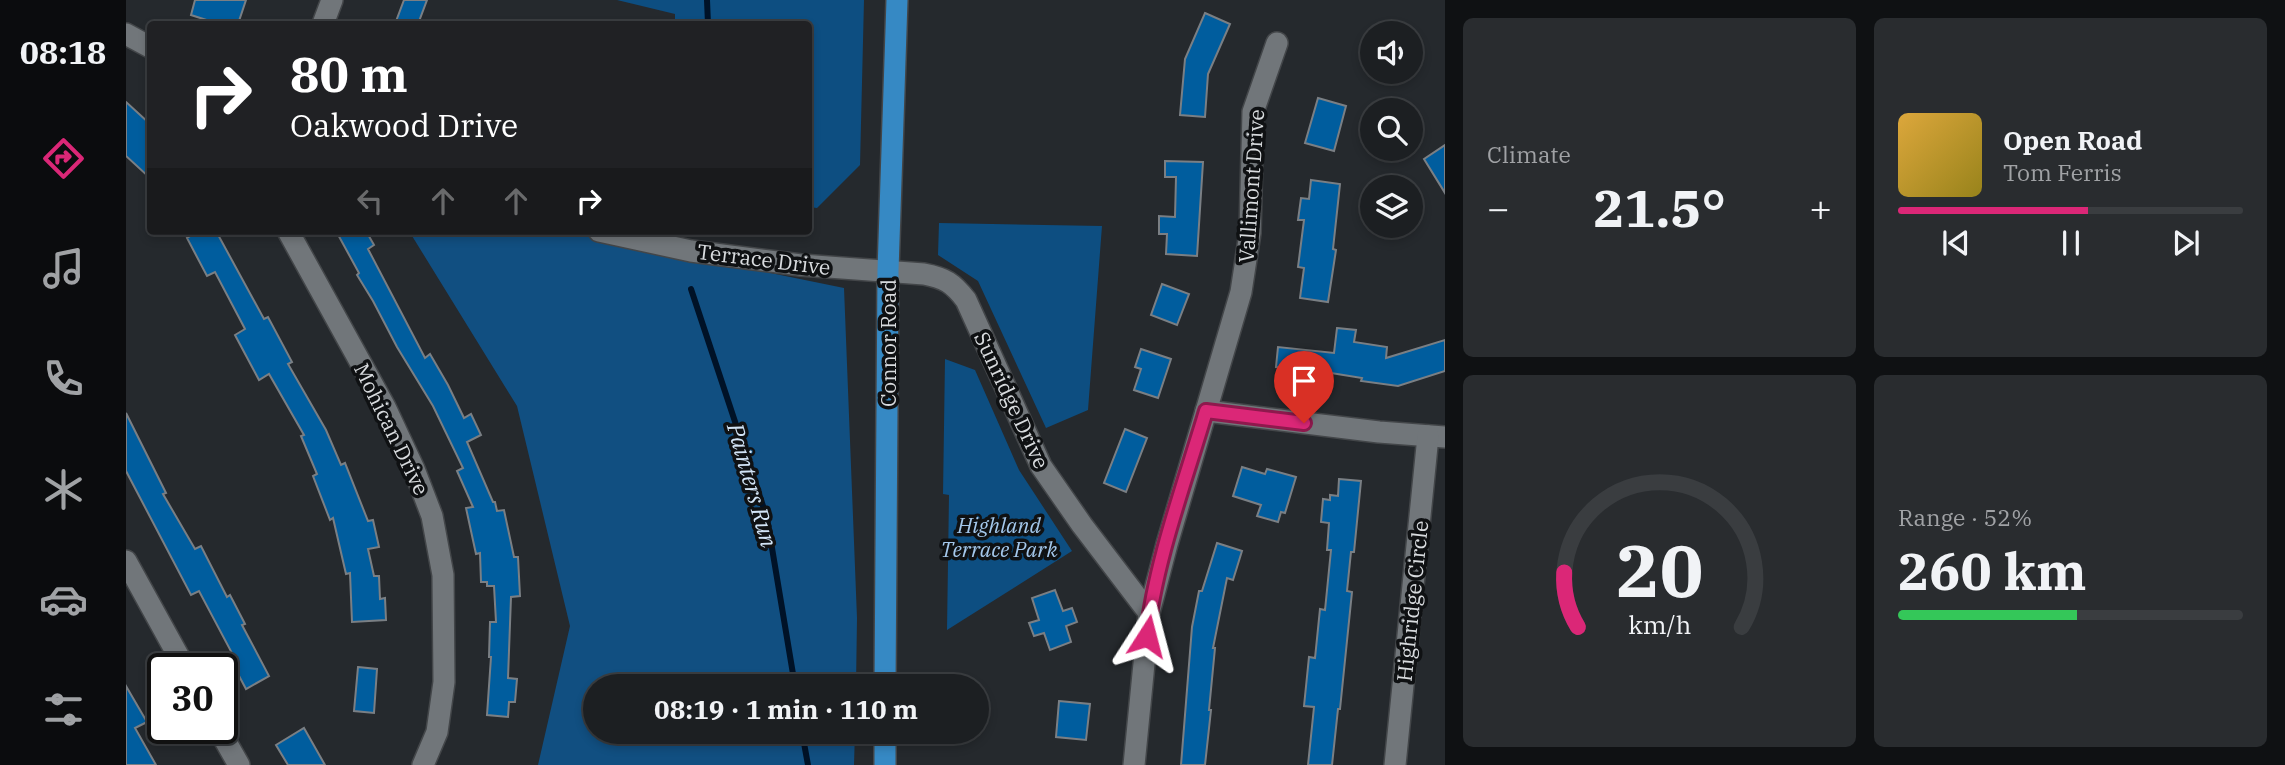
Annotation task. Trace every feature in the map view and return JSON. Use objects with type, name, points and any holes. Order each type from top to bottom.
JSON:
[{"type":"main road","name":"Connor Road","points":[[885,674],[888,271],[897,0]]},
{"type":"main road","points":[[885,744],[885,765]]},
{"type":"street","points":[[324,21],[332,0]]},
{"type":"street","points":[[126,34],[147,45]]},
{"type":"street","name":"Vallimont Drive","points":[[1149,613],[1241,292],[1250,233],[1253,113],[1277,43]]},
{"type":"street","name":"Mohican Drive","points":[[290,235],[385,407],[432,516],[443,575],[444,682],[437,732],[424,765]]},
{"type":"street","name":"Terrace Drive","points":[[617,235],[691,251],[801,265],[888,271]]},
{"type":"street","name":"Sunridge Drive","points":[[888,271],[939,277],[954,285],[966,300],[1041,466],[1149,613]]},
{"type":"street","points":[[1206,411],[1436,437]]},
{"type":"street","name":"Highridge Circle","points":[[1395,765],[1436,437]]},
{"type":"street","points":[[126,561],[177,653]]},
{"type":"street","points":[[1134,765],[1149,613]]},
{"type":"street","points":[[227,744],[239,765]]},
{"type":"green space","points":[[617,0],[864,0],[860,165],[817,208],[812,207],[812,21],[675,21],[675,14]]},
{"type":"green space","points":[[939,223],[1102,226],[1088,410],[1046,428],[978,281],[938,255]]},
{"type":"green space","name":"Highland Terrace Park","points":[[945,359],[975,370],[1019,470],[1072,551],[947,630],[949,495],[943,494]]},
{"type":"shaded area","points":[[411,235],[584,235],[844,288],[857,618],[856,674],[583,674],[583,744],[855,744],[854,765],[538,765],[570,626],[517,406]]},
{"type":"building","points":[[195,0],[246,0],[239,21],[210,21],[191,15]]},
{"type":"building","points":[[404,0],[427,0],[419,21],[396,21]]},
{"type":"building","points":[[1205,13],[1230,24],[1208,74],[1205,117],[1180,115],[1185,59]]},
{"type":"building","points":[[1318,98],[1346,106],[1334,151],[1305,143]]},
{"type":"building","points":[[126,102],[147,121],[147,175],[126,156]]},
{"type":"building","points":[[1445,145],[1445,193],[1424,159]]},
{"type":"building","points":[[1165,161],[1203,162],[1197,256],[1166,254],[1167,234],[1159,234],[1159,216],[1175,217],[1176,177],[1165,177]]},
{"type":"building","points":[[1311,180],[1340,184],[1333,249],[1336,250],[1328,302],[1300,298],[1304,268],[1298,267],[1304,220],[1298,220],[1301,198],[1309,199]]},
{"type":"building","points":[[192,235],[218,235],[264,319],[268,317],[292,362],[288,364],[326,430],[341,465],[345,463],[368,521],[373,520],[379,547],[368,549],[374,576],[379,576],[380,599],[385,598],[386,620],[352,622],[350,573],[346,574],[333,518],[330,520],[313,476],[317,474],[301,436],[304,435],[269,374],[259,380],[235,335],[245,329],[215,272],[207,276],[187,238]]},
{"type":"building","points":[[338,235],[368,235],[374,245],[368,249],[425,358],[430,354],[464,418],[471,414],[481,435],[467,442],[497,511],[504,510],[514,557],[518,557],[520,596],[511,597],[508,678],[517,679],[515,702],[509,702],[508,717],[487,715],[491,657],[490,622],[496,622],[494,586],[481,582],[480,553],[476,554],[466,508],[473,507],[457,471],[463,468],[433,406],[357,275],[359,273]]},
{"type":"building","points":[[1162,284],[1189,294],[1177,325],[1151,315]]},
{"type":"building","points":[[1337,328],[1356,330],[1354,342],[1387,347],[1386,358],[1445,340],[1445,371],[1398,386],[1361,381],[1362,378],[1331,373],[1276,367],[1278,347],[1334,353]]},
{"type":"building","points":[[1141,349],[1171,359],[1158,398],[1134,390],[1141,369],[1135,367]]},
{"type":"building","points":[[126,413],[166,493],[163,494],[195,549],[201,546],[227,597],[230,595],[245,624],[242,625],[269,676],[246,689],[238,674],[238,653],[232,653],[199,591],[191,595],[126,471]]},
{"type":"building","points":[[1125,429],[1147,438],[1126,492],[1104,483]]},
{"type":"building","points":[[1242,467],[1265,474],[1267,469],[1296,477],[1285,513],[1281,512],[1278,522],[1257,516],[1261,505],[1233,496]]},
{"type":"building","points":[[1339,479],[1361,481],[1347,591],[1352,592],[1340,709],[1332,765],[1308,765],[1314,707],[1304,706],[1309,657],[1315,658],[1320,609],[1325,610],[1331,550],[1327,550],[1329,523],[1321,522],[1323,499],[1330,500],[1330,495],[1338,496]]},
{"type":"building","points":[[1217,543],[1242,551],[1233,580],[1227,578],[1213,648],[1211,710],[1205,765],[1181,765],[1192,627],[1199,591],[1202,591]]},
{"type":"building","points":[[1055,590],[1063,611],[1072,608],[1077,622],[1066,626],[1071,642],[1050,650],[1044,633],[1034,636],[1029,623],[1039,620],[1032,598]]},
{"type":"building","points":[[358,667],[377,669],[374,713],[354,711]]},
{"type":"building","points":[[126,686],[147,722],[135,728],[156,765],[126,765]]},
{"type":"building","points":[[1059,701],[1090,704],[1086,740],[1056,737]]},
{"type":"building","points":[[304,728],[325,765],[288,765],[276,745]]},
{"type":"waterway","name":"Painters Run","points":[[707,0],[708,21]]},
{"type":"waterway","name":"Painters Run","points":[[691,289],[767,518],[793,674]]},
{"type":"waterway","name":"Painters Run","points":[[804,744],[808,765]]},
{"type":"route","points":[[1147,636],[1149,613],[1167,544],[1206,411],[1304,423]]}]
